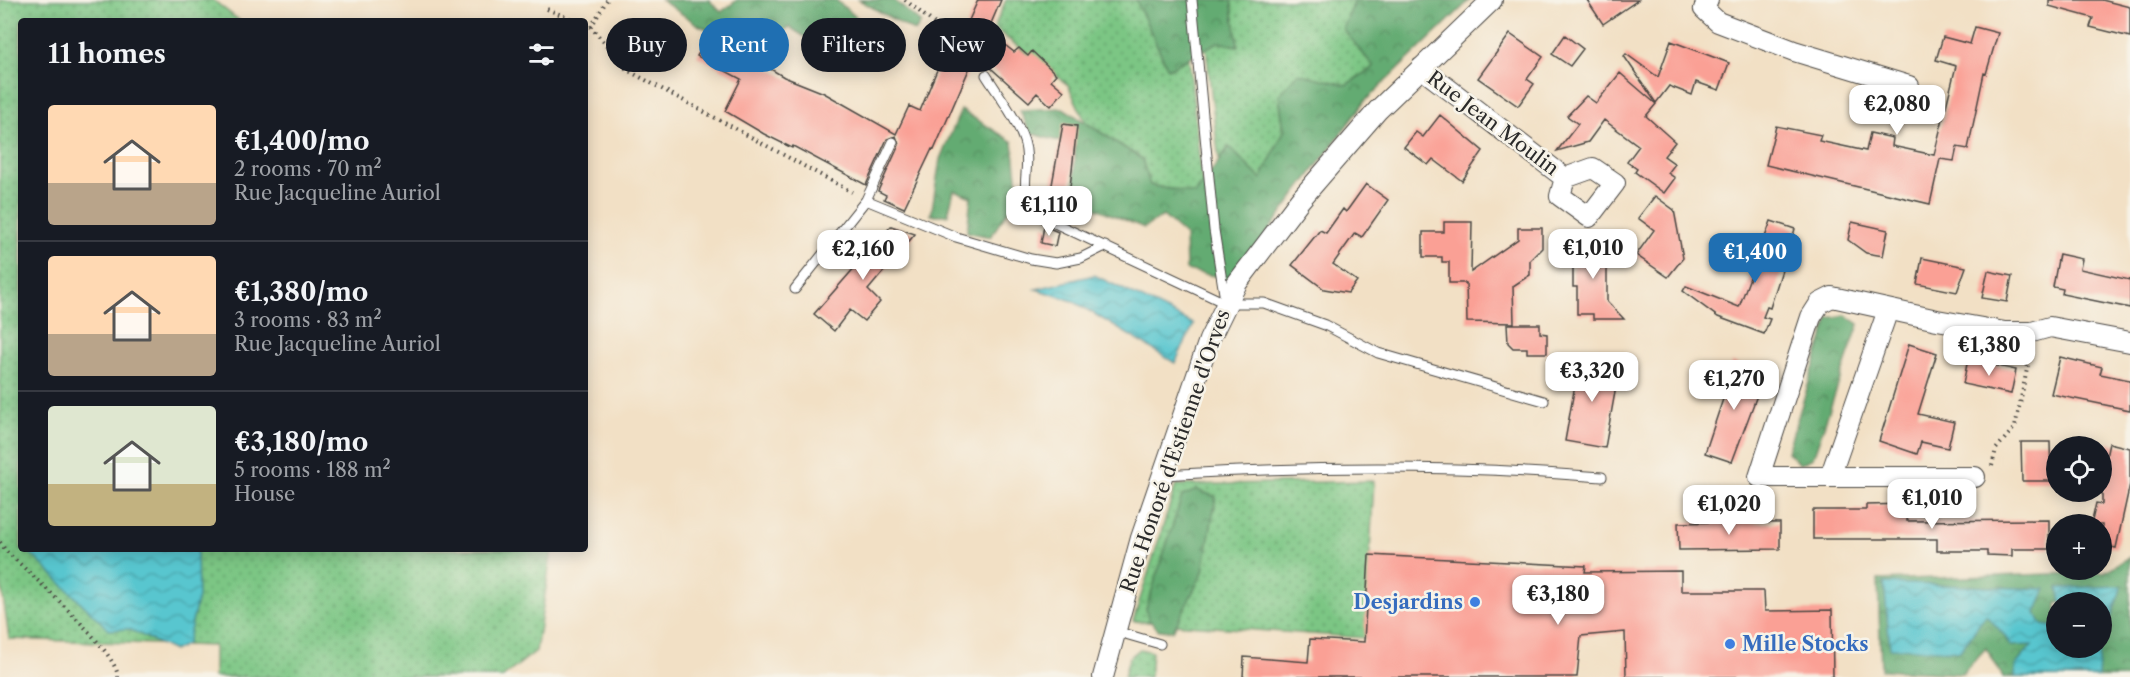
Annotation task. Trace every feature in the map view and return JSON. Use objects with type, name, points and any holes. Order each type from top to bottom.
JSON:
[{"type":"street","name":"Rue Honoré d'Estienne d'Orves","points":[[1103,677],[1141,538],[1209,340],[1225,303],[1237,283],[1300,200],[1378,110],[1492,0]]},
{"type":"street","points":[[1708,0],[1704,9],[1718,22],[1794,51],[1909,86]]},
{"type":"street","name":"Rue Jean Moulin","points":[[1421,68],[1565,178]]},
{"type":"street","points":[[1975,477],[1759,477],[1811,317],[1820,303],[1832,297],[1887,310],[2005,332],[2032,332],[2050,327],[2130,342]]},
{"type":"street","points":[[1830,477],[1887,310]]},
{"type":"lane","points":[[1192,0],[1214,230],[1225,303]]},
{"type":"lane","points":[[986,75],[1017,123],[1025,144],[1024,193],[1033,210],[1044,218],[1225,303],[1264,303],[1325,325],[1378,353],[1544,401]]},
{"type":"lane","points":[[795,289],[866,200],[893,142]]},
{"type":"lane","points":[[866,200],[956,237],[1031,259],[1056,263],[1081,258],[1105,246]]},
{"type":"lane","points":[[1163,476],[1226,471],[1357,470],[1536,472],[1602,477]]},
{"type":"lane","points":[[1115,632],[1160,644]]},
{"type":"path","points":[[591,27],[607,0]]},
{"type":"path","points":[[905,0],[980,59],[986,75]]},
{"type":"path","points":[[547,9],[569,18]]},
{"type":"path","points":[[588,26],[627,70],[866,200]]},
{"type":"path","points":[[1975,477],[1991,468],[1996,450],[2015,427],[2032,332]]},
{"type":"path","points":[[0,542],[6,551],[102,648],[117,670],[118,677]]},
{"type":"green space","points":[[0,0],[213,0],[236,18],[18,18],[18,552],[552,552],[536,651],[503,677],[214,677],[214,646],[9,639],[0,575]]},
{"type":"green space","points":[[661,0],[709,0],[721,12],[737,0],[836,0],[857,18],[801,18],[801,34],[789,27],[789,18],[699,18],[699,25]]},
{"type":"green space","points":[[859,0],[894,0],[918,20],[918,28],[915,32],[906,27],[906,18],[890,18]]},
{"type":"green space","points":[[1006,0],[1136,0],[1168,69],[1189,58],[1202,184],[1195,194],[1149,185],[1142,159],[1086,123],[1068,85],[1006,37],[1006,18],[998,18]]},
{"type":"green space","points":[[1136,0],[1231,0],[1238,46],[1218,42],[1168,69]]},
{"type":"green space","points":[[1231,0],[1355,0],[1344,29],[1374,67],[1346,85],[1279,95],[1284,131],[1261,180],[1229,147],[1219,161],[1206,48],[1218,42],[1238,46]]},
{"type":"green space","points":[[1355,0],[1470,0],[1365,101],[1232,280],[1186,270],[1185,235],[1163,216],[1144,228],[1074,199],[1075,146],[1030,133],[1020,110],[1063,108],[1142,159],[1150,185],[1195,194],[1229,147],[1261,179],[1284,131],[1279,95],[1298,73],[1346,85],[1374,67],[1343,29]]},
{"type":"green space","points":[[961,110],[1013,142],[1019,195],[990,237],[967,232],[971,197],[954,190],[948,215],[931,215],[940,159]]},
{"type":"green space","points":[[1846,315],[1859,324],[1813,458],[1800,464],[1787,452],[1829,318]]},
{"type":"green space","points":[[1374,481],[1365,638],[1133,621],[1176,485]]},
{"type":"green space","points":[[1197,490],[1216,497],[1203,572],[1173,631],[1159,630],[1148,619],[1146,609],[1182,496]]},
{"type":"green space","points":[[2130,557],[2130,677],[2003,677],[1986,648],[1962,674],[1881,670],[1878,580],[2046,574],[2046,580],[2112,580],[2112,567]]},
{"type":"green space","points":[[1140,649],[1152,652],[1150,677],[1124,677],[1129,658]]},
{"type":"water","points":[[1094,275],[1194,324],[1175,363],[1073,301],[1036,289]]},
{"type":"water","points":[[29,552],[197,552],[198,597],[187,644],[174,651],[129,629],[109,630]]},
{"type":"water","points":[[1884,583],[2046,589],[2036,613],[2042,625],[2046,626],[2046,658],[2099,658],[2098,677],[2015,677],[2015,666],[2032,645],[2010,646],[2005,636],[1986,615],[1960,651],[1890,648]]},
{"type":"water","points":[[2122,586],[2112,614],[2112,592],[2059,592],[2058,588]]},
{"type":"building","points":[[978,0],[1001,0],[993,18],[970,18]]},
{"type":"building","points":[[1587,0],[1638,0],[1603,24]]},
{"type":"building","points":[[2049,0],[2102,0],[2130,7],[2130,37],[2090,27],[2093,18],[2049,6]]},
{"type":"building","points":[[1975,27],[1998,33],[1986,74],[1984,73],[1968,149],[1957,147],[1954,161],[1940,159],[1930,204],[1766,165],[1776,126],[1821,135],[1819,141],[1866,151],[1870,133],[1893,138],[1892,146],[1934,155],[1956,66],[1936,60],[1943,37],[1970,44]]},
{"type":"building","points":[[1510,34],[1543,57],[1527,79],[1534,84],[1518,106],[1478,78]]},
{"type":"building","points":[[1565,35],[1583,49],[1570,66],[1552,54]]},
{"type":"building","points":[[1671,41],[1729,63],[1719,90],[1696,82],[1692,95],[1669,86],[1656,103],[1624,56],[1626,54],[1658,77]]},
{"type":"building","points":[[1006,46],[1014,52],[1019,48],[1028,56],[1032,51],[1056,74],[1051,80],[1064,91],[1051,106],[1037,93],[1029,102],[995,72],[1006,72]]},
{"type":"building","points":[[728,72],[776,72],[824,93],[896,134],[909,106],[920,111],[936,72],[968,72],[934,150],[932,149],[904,208],[884,199],[886,195],[878,191],[899,145],[896,136],[887,139],[866,185],[793,146],[792,148],[764,134],[725,111],[741,79]]},
{"type":"building","points":[[1620,73],[1656,104],[1646,116],[1675,142],[1664,156],[1675,164],[1668,173],[1675,178],[1664,193],[1635,172],[1637,169],[1627,162],[1639,146],[1604,120],[1588,142],[1557,151],[1578,124],[1567,116],[1586,96],[1596,103]]},
{"type":"building","points":[[1440,115],[1483,151],[1462,181],[1433,159],[1428,165],[1404,147],[1416,132],[1423,137]]},
{"type":"building","points":[[1063,124],[1077,126],[1070,187],[1062,219],[1047,212]]},
{"type":"building","points":[[1366,184],[1388,200],[1362,237],[1355,233],[1333,264],[1357,281],[1348,293],[1324,289],[1292,265],[1320,230],[1326,233],[1343,209],[1346,212]]},
{"type":"building","points":[[1655,196],[1674,210],[1683,258],[1668,277],[1636,255],[1654,230],[1638,218]]},
{"type":"building","points":[[1771,221],[1795,229],[1770,308],[1767,307],[1763,317],[1770,319],[1764,334],[1718,317],[1683,291],[1686,286],[1739,307]]},
{"type":"building","points":[[1444,222],[1472,222],[1471,272],[1518,239],[1518,228],[1542,228],[1542,248],[1530,260],[1530,275],[1513,286],[1514,323],[1467,322],[1466,283],[1449,283],[1449,262],[1442,262],[1442,257],[1423,257],[1423,232],[1444,232]]},
{"type":"building","points":[[1852,222],[1888,230],[1883,256],[1866,253],[1848,240]]},
{"type":"building","points":[[891,226],[915,234],[868,290],[880,302],[864,321],[850,310],[834,331],[814,314]]},
{"type":"building","points":[[1044,226],[1058,232],[1055,246],[1041,243]]},
{"type":"building","points":[[1573,243],[1603,243],[1614,250],[1614,264],[1607,264],[1607,301],[1624,319],[1593,319],[1593,314],[1577,314],[1577,287],[1573,287]]},
{"type":"building","points":[[2059,254],[2082,259],[2080,269],[2130,280],[2130,308],[2062,294],[2063,289],[2053,287]]},
{"type":"building","points":[[1922,258],[1966,267],[1957,292],[1917,284]]},
{"type":"building","points":[[1988,271],[2012,276],[2007,302],[1982,298]]},
{"type":"building","points":[[1507,324],[1540,324],[1540,333],[1547,334],[1547,353],[1527,353],[1527,348],[1513,348],[1508,343]]},
{"type":"building","points":[[1909,344],[1937,353],[1918,414],[1954,422],[1948,448],[1921,442],[1917,454],[1879,441]]},
{"type":"building","points":[[1580,357],[1620,364],[1605,448],[1565,441]]},
{"type":"building","points":[[2060,357],[2102,367],[2100,374],[2130,380],[2130,410],[2051,394]]},
{"type":"building","points":[[1968,359],[2016,370],[2011,394],[1963,384]]},
{"type":"building","points":[[1732,362],[1765,374],[1732,462],[1705,453],[1724,396],[1720,395]]},
{"type":"building","points":[[2021,442],[2046,442],[2046,481],[2022,481]]},
{"type":"building","points":[[2112,444],[2130,448],[2130,484],[2116,548],[2112,547],[2112,514],[2094,514],[2096,503],[2102,504],[2102,502],[2112,502]]},
{"type":"building","points":[[1907,504],[1907,521],[2046,520],[2046,549],[2012,549],[2012,556],[1987,555],[1987,551],[1937,551],[1937,539],[1813,539],[1813,510],[1866,510],[1866,505]]},
{"type":"building","points":[[1678,523],[1780,523],[1780,549],[1679,550]]},
{"type":"building","points":[[1369,555],[1586,566],[1585,572],[1681,571],[1681,591],[1764,591],[1765,611],[1832,610],[1833,677],[1626,677],[1625,632],[1581,636],[1577,677],[1243,677],[1244,657],[1308,662],[1310,639],[1364,642]]},
{"type":"place","name":"Desjardins","points":[[1475,602]]},
{"type":"place","name":"Mille Stocks","points":[[1730,644]]}]
